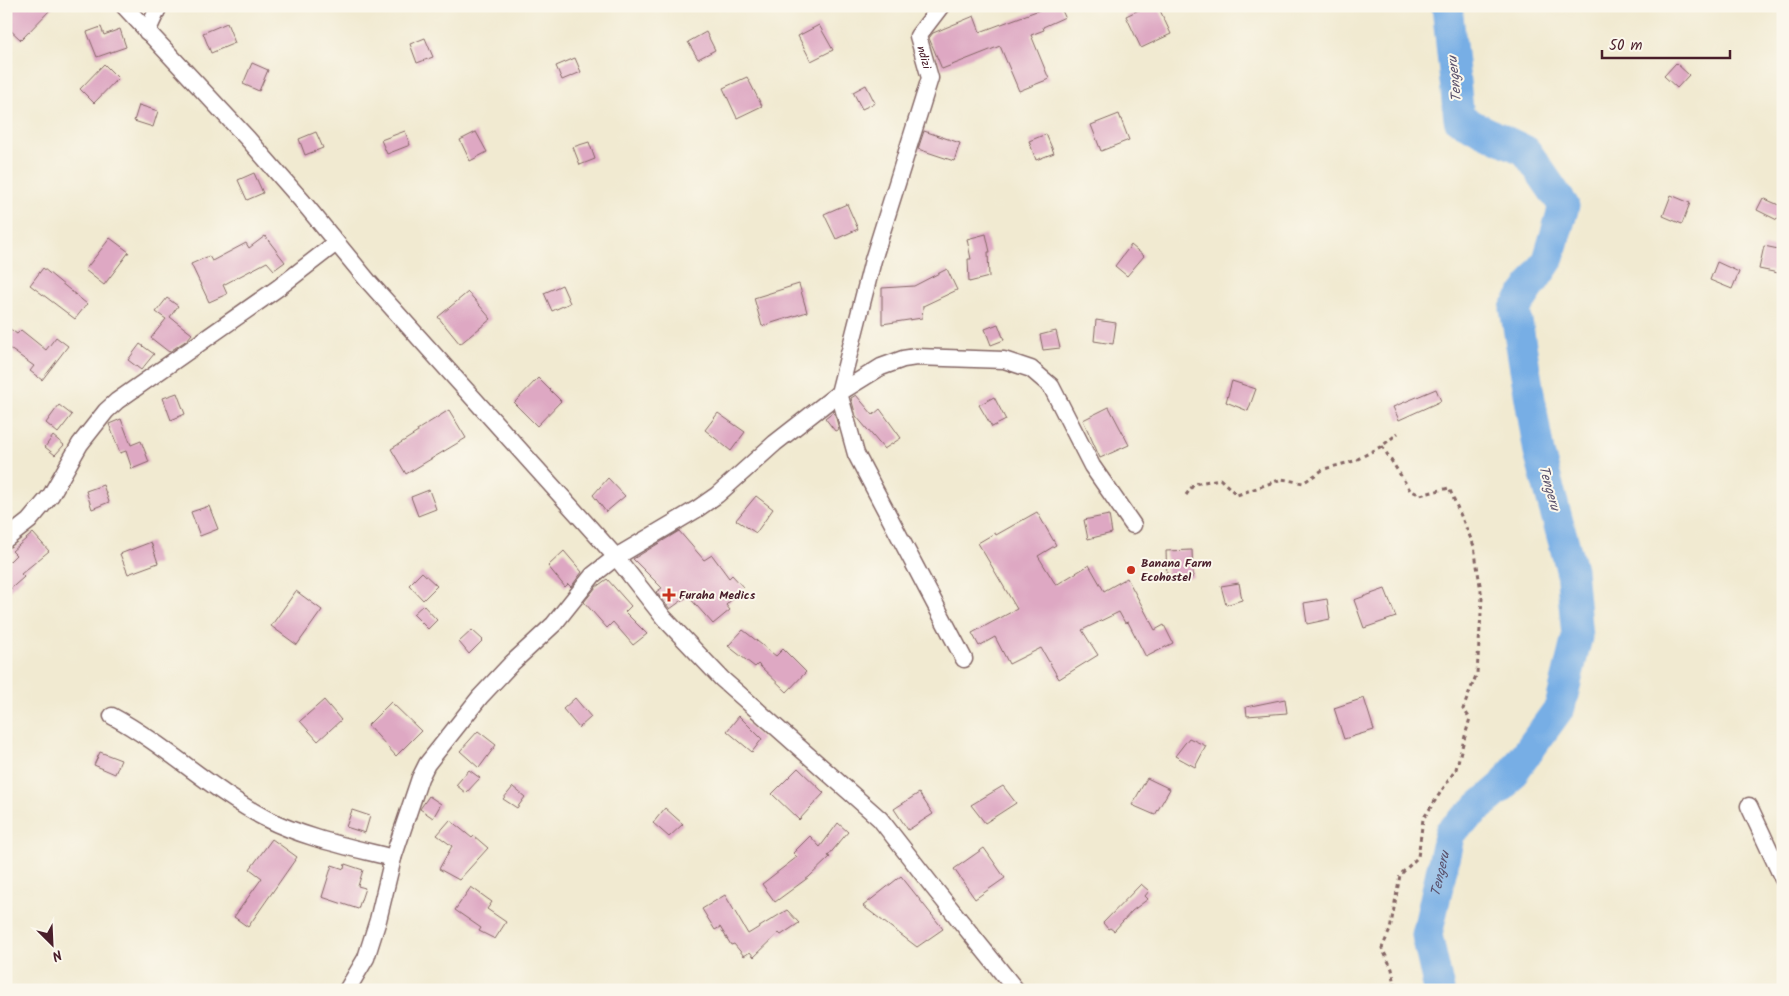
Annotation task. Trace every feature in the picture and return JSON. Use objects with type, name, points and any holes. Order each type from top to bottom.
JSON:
[{"type":"street","points":[[124,6],[303,202],[387,302],[616,557],[664,618],[722,679],[880,819],[1016,990]]},
{"type":"street","points":[[147,32],[159,6]]},
{"type":"street","name":"ndizi","points":[[839,393],[873,260],[930,78],[918,36],[941,6]]},
{"type":"street","points":[[6,539],[29,521],[51,495],[80,444],[117,401],[278,288],[336,243]]},
{"type":"street","points":[[347,990],[366,958],[378,920],[392,858],[420,778],[436,752],[480,697],[512,663],[554,624],[593,575],[616,557],[698,510],[776,443],[839,393],[881,367],[909,358],[1004,360],[1032,369],[1051,386],[1092,466],[1133,525]]},
{"type":"street","points":[[839,393],[856,454],[964,659]]},
{"type":"street","points":[[112,716],[145,735],[171,753],[198,776],[265,818],[312,836],[392,858]]},
{"type":"street","points":[[1749,806],[1783,879]]},
{"type":"path","points":[[1186,495],[1194,484],[1220,479],[1237,495],[1282,479],[1302,483],[1324,469],[1354,461],[1382,446],[1398,433]]},
{"type":"path","points":[[1382,446],[1410,490],[1420,495],[1449,488],[1474,546],[1482,598],[1477,673],[1463,709],[1470,718],[1467,732],[1456,768],[1423,819],[1418,857],[1400,875],[1390,930],[1382,948],[1392,969],[1396,990]]},
{"type":"building","points":[[6,6],[54,6],[21,40],[6,26]]},
{"type":"building","points":[[1050,6],[1060,6],[1065,17],[1043,27],[1044,30],[1031,35],[1049,79],[1019,91],[1000,46],[942,69],[929,38],[933,33],[974,16],[980,32]]},
{"type":"building","points":[[1147,6],[1158,6],[1171,34],[1141,48],[1126,16]]},
{"type":"building","points":[[227,23],[235,43],[211,53],[203,33]]},
{"type":"building","points":[[819,25],[833,50],[811,61],[798,36]]},
{"type":"building","points":[[101,27],[104,35],[120,29],[126,47],[97,57],[87,32]]},
{"type":"building","points":[[706,32],[715,50],[698,59],[688,42]]},
{"type":"building","points":[[425,38],[433,57],[417,63],[410,44]]},
{"type":"building","points":[[575,58],[581,72],[562,80],[556,66]]},
{"type":"building","points":[[252,63],[268,70],[259,91],[243,84]]},
{"type":"building","points":[[1676,63],[1689,75],[1677,88],[1664,76]]},
{"type":"building","points":[[104,64],[118,78],[94,103],[80,89]]},
{"type":"building","points":[[747,77],[762,106],[737,118],[723,88]]},
{"type":"building","points":[[866,85],[875,103],[862,109],[853,92]]},
{"type":"building","points":[[139,105],[158,111],[153,127],[134,121]]},
{"type":"building","points":[[1119,114],[1129,140],[1101,151],[1091,125]]},
{"type":"building","points":[[405,131],[410,145],[387,154],[381,140]]},
{"type":"building","points":[[924,131],[960,143],[954,161],[918,149]]},
{"type":"building","points":[[316,132],[323,148],[305,155],[299,139]]},
{"type":"building","points":[[476,132],[487,152],[470,161],[460,140]]},
{"type":"building","points":[[1046,134],[1054,153],[1036,160],[1029,141]]},
{"type":"building","points":[[589,142],[595,159],[580,165],[573,147]]},
{"type":"building","points":[[254,173],[263,193],[247,200],[238,180]]},
{"type":"building","points":[[1671,195],[1690,203],[1682,224],[1663,216]]},
{"type":"building","points":[[1763,198],[1783,207],[1777,220],[1757,210]]},
{"type":"building","points":[[847,204],[858,229],[836,239],[824,214]]},
{"type":"building","points":[[986,234],[990,252],[988,252],[989,277],[969,282],[968,259],[971,259],[967,239]]},
{"type":"building","points":[[265,236],[285,262],[274,270],[267,262],[223,285],[227,294],[209,302],[191,264],[209,256],[212,261],[246,243],[249,248]]},
{"type":"building","points":[[110,238],[129,252],[104,285],[85,270]]},
{"type":"building","points":[[1131,245],[1144,256],[1127,276],[1115,266]]},
{"type":"building","points":[[1764,246],[1783,250],[1783,274],[1759,269]]},
{"type":"building","points":[[1717,262],[1739,272],[1732,289],[1710,280]]},
{"type":"building","points":[[43,268],[87,304],[75,319],[30,285]]},
{"type":"building","points":[[947,269],[957,290],[923,306],[922,318],[882,324],[882,288],[914,286]]},
{"type":"building","points":[[799,284],[807,312],[762,326],[754,298]]},
{"type":"building","points":[[562,285],[570,303],[552,311],[544,293]]},
{"type":"building","points":[[468,292],[491,319],[460,344],[438,317]]},
{"type":"building","points":[[167,298],[178,306],[170,317],[192,334],[187,340],[169,352],[151,338],[166,319],[156,312]]},
{"type":"building","points":[[1096,320],[1116,323],[1113,344],[1094,341]]},
{"type":"building","points":[[998,324],[1004,340],[991,345],[985,329]]},
{"type":"building","points":[[6,326],[17,334],[21,330],[46,350],[56,337],[68,346],[42,380],[30,371],[34,366],[6,346]]},
{"type":"building","points":[[1056,331],[1060,348],[1043,350],[1040,335]]},
{"type":"building","points":[[140,344],[154,354],[141,370],[128,360]]},
{"type":"building","points":[[538,378],[561,401],[537,426],[514,403]]},
{"type":"building","points":[[1232,381],[1256,389],[1248,411],[1226,402]]},
{"type":"building","points":[[1436,389],[1441,401],[1399,420],[1393,407]]},
{"type":"building","points":[[177,393],[185,414],[171,420],[163,398]]},
{"type":"building","points":[[856,395],[873,415],[880,409],[901,438],[884,449],[856,416],[851,398]]},
{"type":"building","points":[[994,397],[1006,420],[992,427],[979,405]]},
{"type":"building","points":[[59,405],[72,415],[58,433],[46,423]]},
{"type":"building","points":[[1109,407],[1129,445],[1100,458],[1083,420]]},
{"type":"building","points":[[449,410],[466,438],[406,474],[391,449]]},
{"type":"building","points":[[834,411],[839,429],[835,431],[825,418]]},
{"type":"building","points":[[718,413],[745,432],[731,451],[705,430]]},
{"type":"building","points":[[121,419],[131,445],[141,441],[149,462],[132,469],[126,451],[120,453],[109,424]]},
{"type":"building","points":[[53,436],[64,445],[55,455],[45,447]]},
{"type":"building","points":[[608,478],[625,496],[606,512],[593,495]]},
{"type":"building","points":[[103,485],[109,502],[92,509],[86,491]]},
{"type":"building","points":[[429,490],[436,509],[418,516],[411,497]]},
{"type":"building","points":[[756,496],[773,509],[756,533],[736,520]]},
{"type":"building","points":[[209,506],[218,529],[200,536],[191,512]]},
{"type":"building","points":[[1037,512],[1056,545],[1038,556],[1056,585],[1089,565],[1104,591],[1127,578],[1155,630],[1164,625],[1173,643],[1146,657],[1128,622],[1125,623],[1119,612],[1082,630],[1098,655],[1059,679],[1041,648],[1009,664],[995,637],[979,646],[972,633],[1017,609],[978,543]]},
{"type":"building","points":[[1109,515],[1112,533],[1088,539],[1084,520]]},
{"type":"building","points":[[679,531],[704,560],[712,555],[729,578],[732,575],[744,588],[726,605],[730,610],[713,624],[688,596],[670,609],[656,592],[662,588],[633,559]]},
{"type":"building","points":[[33,533],[49,551],[21,574],[24,577],[6,593],[6,557],[10,561],[16,555],[12,551]]},
{"type":"building","points":[[151,542],[158,563],[128,574],[120,554]]},
{"type":"building","points":[[1192,550],[1193,577],[1167,578],[1166,551]]},
{"type":"building","points":[[564,551],[582,572],[571,587],[568,584],[565,587],[548,566]]},
{"type":"building","points":[[422,572],[437,586],[423,600],[409,585]]},
{"type":"building","points":[[607,579],[631,606],[625,612],[647,634],[633,645],[613,622],[607,628],[584,602],[596,587]]},
{"type":"building","points":[[1239,583],[1242,600],[1226,605],[1221,586]]},
{"type":"building","points":[[1385,589],[1396,617],[1364,628],[1354,600]]},
{"type":"building","points":[[296,591],[322,610],[297,645],[271,626]]},
{"type":"building","points":[[1327,599],[1330,619],[1307,624],[1304,603]]},
{"type":"building","points":[[423,605],[437,620],[428,629],[413,614]]},
{"type":"building","points":[[472,630],[483,640],[469,654],[459,642]]},
{"type":"building","points":[[743,630],[776,656],[783,649],[806,672],[787,692],[758,664],[755,667],[728,646]]},
{"type":"building","points":[[575,698],[591,717],[579,728],[563,709]]},
{"type":"building","points":[[1364,698],[1374,730],[1344,739],[1334,708]]},
{"type":"building","points":[[1285,699],[1287,713],[1247,716],[1246,707]]},
{"type":"building","points":[[324,700],[341,720],[318,741],[300,721]]},
{"type":"building","points":[[391,702],[421,731],[396,756],[368,725]]},
{"type":"building","points":[[739,716],[762,739],[752,752],[727,731]]},
{"type":"building","points":[[478,731],[496,745],[479,768],[460,751]]},
{"type":"building","points":[[1189,738],[1206,746],[1195,767],[1175,756]]},
{"type":"building","points":[[100,752],[121,760],[115,774],[94,765]]},
{"type":"building","points":[[798,768],[824,793],[799,820],[772,794]]},
{"type":"building","points":[[469,770],[480,778],[466,793],[456,785]]},
{"type":"building","points":[[1147,778],[1170,789],[1155,815],[1132,805]]},
{"type":"building","points":[[1003,786],[1016,803],[985,823],[971,805]]},
{"type":"building","points":[[513,787],[525,797],[517,808],[503,799]]},
{"type":"building","points":[[919,793],[933,814],[908,830],[894,809]]},
{"type":"building","points":[[429,796],[441,804],[433,818],[420,809]]},
{"type":"building","points":[[665,808],[683,824],[669,837],[653,823]]},
{"type":"building","points":[[352,810],[370,816],[365,833],[346,827]]},
{"type":"building","points":[[450,820],[488,848],[459,880],[439,869],[452,846],[437,835]]},
{"type":"building","points":[[838,823],[848,832],[828,856],[830,857],[809,877],[775,902],[762,884],[797,857],[793,853],[810,836],[820,847]]},
{"type":"building","points":[[272,839],[297,857],[248,927],[234,917],[262,878],[250,869]]},
{"type":"building","points":[[984,848],[1005,878],[975,899],[954,869]]},
{"type":"building","points":[[345,864],[363,870],[358,886],[365,888],[358,909],[322,897],[332,865],[344,869]]},
{"type":"building","points":[[901,876],[943,929],[917,947],[863,906]]},
{"type":"building","points":[[1141,884],[1149,891],[1145,896],[1148,899],[1132,911],[1114,931],[1110,928],[1108,929],[1103,923]]},
{"type":"building","points":[[471,887],[492,902],[487,909],[506,922],[495,939],[479,931],[481,928],[455,910]]},
{"type":"building","points":[[725,895],[748,934],[787,910],[799,923],[781,935],[779,933],[754,957],[750,952],[744,956],[734,944],[731,945],[720,927],[715,930],[702,909]]},
{"type":"waterway","name":"Tengeru","points":[[1439,990],[1427,935],[1450,832],[1503,786],[1560,707],[1577,637],[1571,569],[1539,453],[1515,309],[1548,260],[1564,206],[1526,151],[1459,119],[1447,6]]},
{"type":"place","name":"Banana Farm Ecohostel","points":[[1131,570]]},
{"type":"place","name":"Furaha Medics","points":[[669,595]]}]
